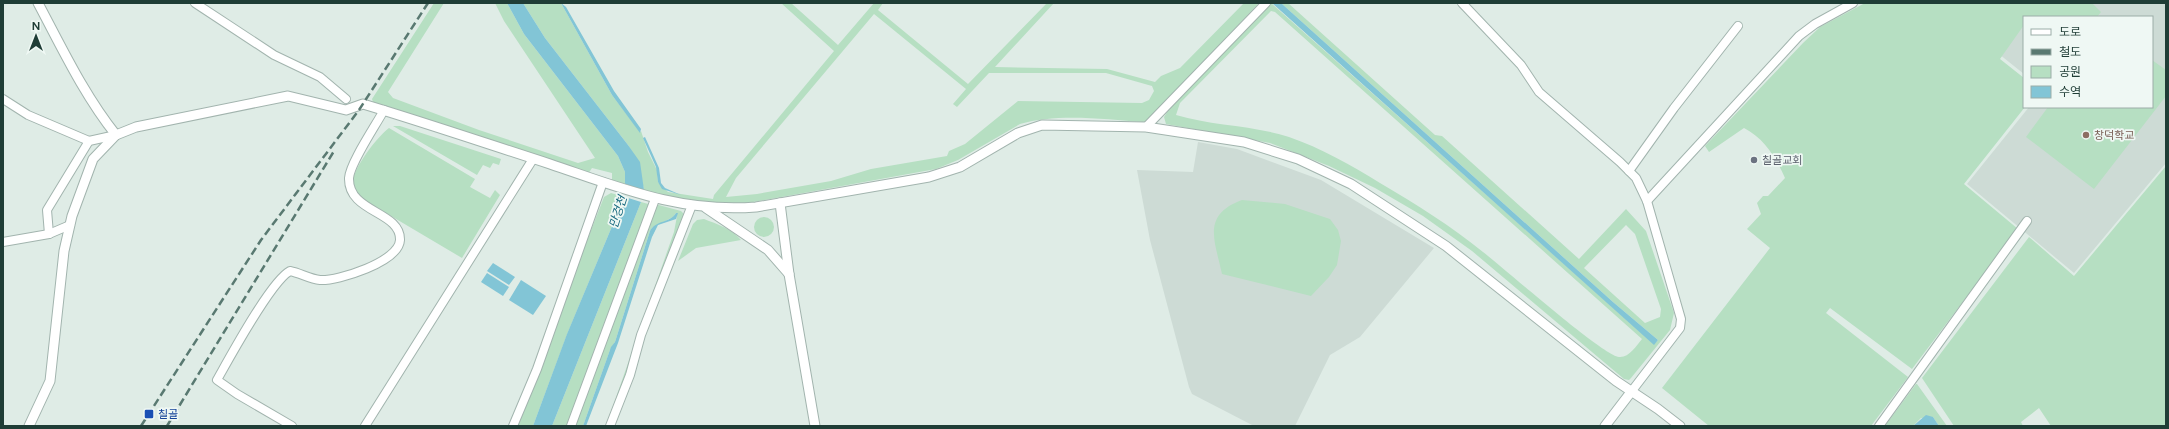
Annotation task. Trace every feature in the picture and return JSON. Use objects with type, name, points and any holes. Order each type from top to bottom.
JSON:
[{"type":"street","points":[[38,3],[85,90],[100,115],[116,135]]},
{"type":"street","points":[[196,3],[274,55],[320,77],[346,99]]},
{"type":"street","points":[[1146,127],[1266,3]]},
{"type":"street","points":[[1462,3],[1521,65],[1540,92],[1636,178],[1647,201],[1681,319],[1680,328],[1605,426]]},
{"type":"street","points":[[1647,201],[1799,36],[1815,24],[1853,3]]},
{"type":"street","points":[[1629,171],[1674,108],[1738,26]]},
{"type":"street","points":[[3,99],[28,115],[88,141],[116,135],[136,127],[288,96],[346,110],[363,104],[653,199],[706,208],[730,209],[780,203],[929,177],[960,167],[1018,133],[1042,125],[1146,127],[1244,142],[1271,149],[1298,159],[1351,184],[1446,246],[1631,392],[1658,408],[1680,426]]},
{"type":"street","points":[[292,426],[237,394],[217,380],[268,295],[284,274],[290,271],[319,280],[337,279],[358,272],[395,252],[400,240],[399,232],[394,224],[361,203],[354,195],[349,177],[352,166],[384,110]]},
{"type":"street","points":[[29,426],[50,381],[64,251],[72,216],[93,159],[116,135]]},
{"type":"street","points":[[49,234],[47,210],[88,141]]},
{"type":"street","points":[[365,426],[533,159]]},
{"type":"street","points":[[513,426],[537,369],[608,183]]},
{"type":"street","points":[[571,426],[653,199]]},
{"type":"street","points":[[780,203],[789,274],[815,426]]},
{"type":"street","points":[[610,426],[630,374],[641,335],[692,206]]},
{"type":"street","points":[[706,208],[768,250],[789,274]]},
{"type":"street","points":[[1879,426],[2027,221]]},
{"type":"street","points":[[3,242],[49,234],[70,225]]},
{"type":"shaded area","name":"창덕학교","points":[[2036,3],[2166,3],[2166,163],[2074,273],[1967,184],[2028,108],[2153,108],[2153,16],[2027,16]]},
{"type":"shaded area","points":[[2023,21],[2023,73],[1999,54]]},
{"type":"shaded area","points":[[1198,142],[1237,149],[1321,180],[1434,248],[1360,337],[1330,355],[1295,426],[1254,426],[1192,394],[1189,387],[1150,240],[1137,170],[1193,172]]},
{"type":"green space","points":[[434,3],[444,3],[388,92],[393,98],[479,130],[578,163],[595,158],[504,21],[495,3],[507,3],[524,34],[618,156],[625,172],[625,184],[612,180],[612,173],[592,168],[588,174],[373,102],[372,99]]},
{"type":"green space","points":[[523,3],[561,3],[612,95],[640,132],[641,131],[648,152],[657,170],[658,182],[668,192],[713,199],[714,195],[834,51],[781,3],[791,3],[838,45],[874,3],[883,3],[878,10],[968,84],[1047,3],[1054,3],[995,67],[1107,69],[1155,82],[1161,76],[1180,68],[1244,3],[1259,3],[1148,120],[1143,122],[1081,118],[1034,121],[1020,124],[958,160],[936,169],[748,203],[708,203],[670,197],[644,190],[638,162],[628,145],[545,38]],"holes":[[[874,14],[966,89],[953,104],[957,107],[989,73],[1106,73],[1152,86],[1154,91],[1149,100],[1142,103],[1018,101],[965,144],[949,151],[947,156],[871,169],[831,181],[757,194],[726,197],[736,178]]]},
{"type":"green space","points":[[1271,3],[1654,344],[1658,340],[1613,302],[1281,3],[1288,3],[1435,135],[1442,136],[1579,259],[1626,209],[1646,231],[1674,313],[1670,330],[1631,378],[1629,380],[1624,379],[1472,251],[1423,216],[1375,188],[1329,166],[1270,143],[1166,124],[1164,117],[1169,109]],"holes":[[[1271,11],[1275,12],[1642,339],[1632,351],[1623,357],[1609,353],[1552,310],[1471,242],[1407,199],[1336,157],[1301,141],[1275,133],[1190,119],[1176,115],[1180,103]],[[1626,225],[1635,234],[1661,309],[1660,317],[1645,323],[1584,268]]]},
{"type":"green space","points":[[1865,3],[2092,3],[2101,12],[2098,16],[2023,16],[2023,26],[2000,59],[2023,77],[2023,108],[2024,108],[1964,184],[2018,229],[1912,369],[1830,308],[1826,313],[1908,377],[1871,426],[1709,426],[1662,388],[1770,248],[1747,229],[1761,214],[1757,203],[1763,196],[1768,196],[1785,178],[1769,149],[1758,137],[1744,128],[1709,152],[1705,146],[1820,27]]},
{"type":"green space","points":[[2153,61],[2166,70],[2166,96],[2094,189],[2026,137],[2047,108],[2153,108]]},
{"type":"green space","points":[[393,126],[400,126],[501,159],[499,165],[493,163],[490,168],[483,165],[477,175]]},
{"type":"green space","points":[[389,128],[475,179],[470,187],[490,198],[495,190],[500,195],[462,258],[364,200],[356,192],[353,181],[354,175],[362,160],[373,145]]},
{"type":"green space","points":[[2166,166],[2166,426],[2051,426],[2039,408],[2021,422],[2023,426],[1954,426],[1922,378],[2029,237],[2074,276]]},
{"type":"green space","points":[[611,193],[622,196],[613,224],[568,332],[533,426],[518,426],[556,329],[560,310],[604,197]]},
{"type":"green space","points":[[1242,200],[1285,204],[1330,219],[1338,230],[1341,241],[1337,265],[1329,277],[1311,296],[1222,274],[1214,240],[1216,221],[1221,213],[1229,206]]},
{"type":"green space","points":[[641,202],[652,205],[570,426],[552,426]]},
{"type":"green space","points":[[655,204],[681,211],[684,214],[607,426],[674,232],[677,216],[676,213],[673,217],[652,228],[650,231],[615,342],[610,350],[583,426],[572,426]]},
{"type":"green space","points":[[764,217],[771,220],[774,227],[771,234],[764,237],[757,234],[754,227],[757,220]]},
{"type":"green space","points":[[704,219],[729,230],[741,240],[696,248],[678,261],[693,224],[697,220]]},
{"type":"green space","points":[[1916,384],[1947,426],[1939,426],[1933,417],[1921,418],[1913,426],[1885,426]]},
{"type":"water","points":[[507,3],[523,3],[545,38],[628,145],[640,162],[644,190],[625,184],[625,172],[618,156],[524,34]]},
{"type":"water","points":[[561,3],[566,7],[614,91],[641,129],[640,133],[612,95]]},
{"type":"water","points":[[1272,3],[1281,3],[1613,302],[1658,340],[1654,345]]},
{"type":"water","points":[[645,137],[659,168],[661,183],[665,188],[681,195],[662,189],[658,182],[656,167],[643,138]]},
{"type":"water","name":"만겅천","points":[[622,196],[641,202],[552,426],[533,426],[567,334],[613,224]]},
{"type":"water","points":[[678,213],[676,219],[658,225],[652,237],[618,343],[586,426],[583,426],[611,347],[615,342],[650,231],[653,227]]},
{"type":"water","points":[[493,263],[515,277],[509,285],[487,271]]},
{"type":"water","points":[[487,273],[509,287],[503,296],[481,282]]},
{"type":"water","points":[[521,280],[546,296],[533,315],[509,300]]},
{"type":"water","points":[[1926,415],[1933,417],[1939,426],[1913,426]]},
{"type":"railway","points":[[141,426],[261,240],[359,110],[428,3]]},
{"type":"railway","points":[[167,426],[334,151]]},
{"type":"place","name":"창덕학교","points":[[2086,135]]},
{"type":"place","name":"칠골교회","points":[[1754,160]]},
{"type":"place","name":"칠골","points":[[149,414]]}]
